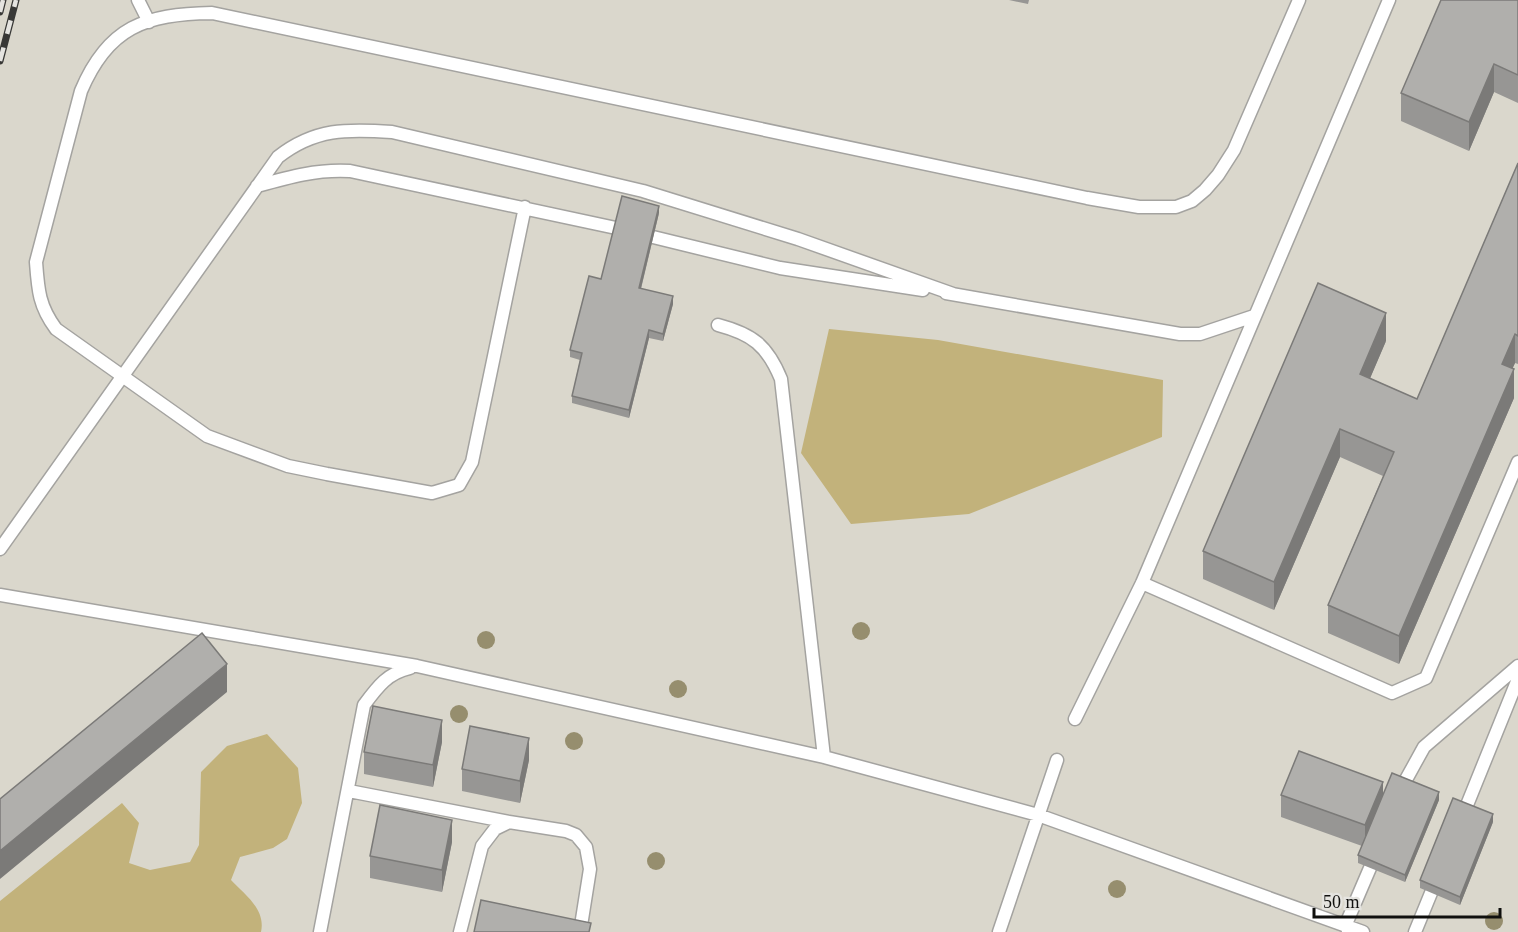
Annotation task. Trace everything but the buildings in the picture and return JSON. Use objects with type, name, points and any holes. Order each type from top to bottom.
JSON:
[{"type":"lane","points":[[138,0],[149,22]]},
{"type":"lane","points":[[525,207],[472,462],[459,485],[432,493],[288,466],[207,436],[121,377],[56,328],[43,311],[36,262],[81,91],[90,69],[104,47],[121,33],[149,22],[185,14],[212,13],[1075,196],[1158,208],[1176,207],[1192,201],[1218,175],[1234,150],[1299,0]]},
{"type":"lane","points":[[1074,719],[1142,583],[1389,0]]},
{"type":"lane","points":[[0,549],[278,157],[297,142],[325,133],[356,130],[392,132],[642,191],[798,240],[953,294]]},
{"type":"lane","points":[[257,186],[305,173],[350,171],[616,228]]},
{"type":"lane","points":[[653,237],[780,268],[953,294],[1180,334],[1200,334],[1254,316]]},
{"type":"lane","points":[[718,325],[744,332],[760,344],[775,364],[782,379],[824,757]]},
{"type":"lane","points":[[1142,583],[1392,693],[1426,678],[1518,462]]},
{"type":"lane","points":[[0,595],[417,666],[824,757],[1038,815],[1363,932]]},
{"type":"lane","points":[[320,932],[364,705],[379,684],[395,672],[417,666]]},
{"type":"lane","points":[[1403,785],[1424,747],[1518,666]]},
{"type":"lane","points":[[1465,810],[1518,679]]},
{"type":"lane","points":[[999,932],[1057,760]]},
{"type":"lane","points":[[349,791],[566,831],[576,835],[586,847],[590,869],[580,932]]},
{"type":"lane","points":[[460,932],[482,846],[495,829],[509,822]]},
{"type":"lane","points":[[1347,928],[1370,868]]},
{"type":"lane","points":[[1415,932],[1431,893]]},
{"type":"shaded area","points":[[0,0],[1518,0],[1518,932],[0,932]]},
{"type":"shaded area","points":[[829,329],[938,340],[1163,380],[1162,437],[969,514],[851,524],[801,453]]},
{"type":"shaded area","points":[[267,734],[298,768],[302,803],[287,839],[273,848],[240,857],[231,880],[257,909],[262,924],[261,932],[0,932],[0,901],[122,803],[139,823],[129,863],[150,870],[190,862],[199,845],[201,772],[227,746]]},
{"type":"railway","points":[[0,12],[3,0]]},
{"type":"railway","points":[[0,61],[16,0]]}]
